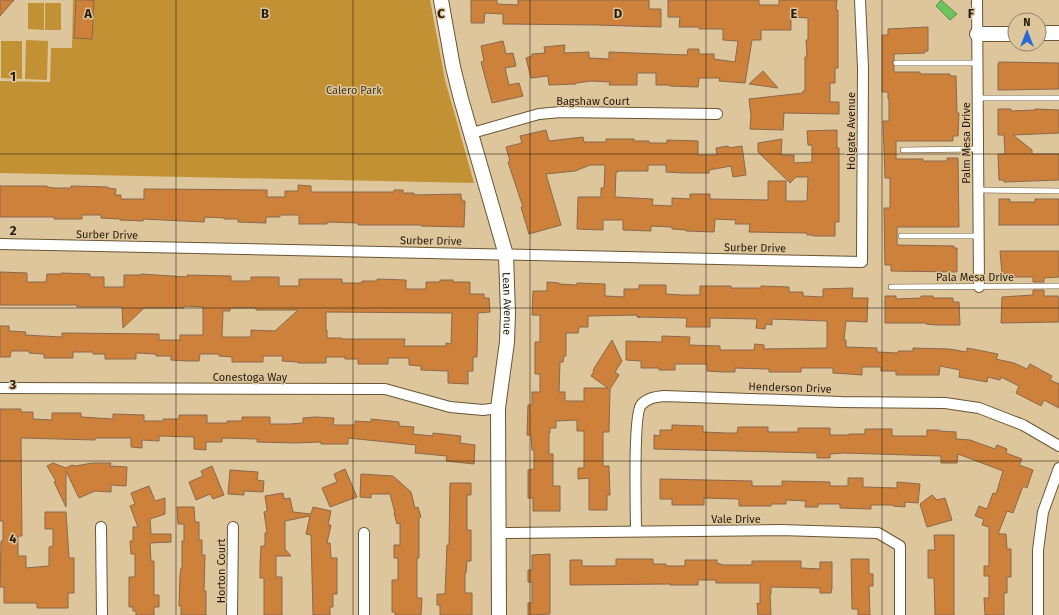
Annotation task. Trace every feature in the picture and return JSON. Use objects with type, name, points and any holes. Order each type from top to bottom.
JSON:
[{"type":"street","name":"Lean Avenue","points":[[441,0],[453,67],[461,99],[506,255],[508,314],[507,342],[498,408],[499,615]]},
{"type":"street","name":"Holgate Avenue","points":[[860,0],[863,75],[862,262]]},
{"type":"street","name":"Palm Mesa Drive","points":[[977,0],[979,287]]},
{"type":"street","points":[[1047,33],[1059,33]]},
{"type":"street","points":[[977,34],[1007,34]]},
{"type":"street","name":"Bagshaw Court","points":[[472,134],[539,114],[562,112],[718,114]]},
{"type":"street","name":"Surber Drive","points":[[0,244],[862,262]]},
{"type":"street","name":"Conestoga Way","points":[[0,388],[385,389],[450,407],[483,410],[498,408]]},
{"type":"street","name":"Henderson Drive","points":[[636,531],[636,425],[640,406],[647,400],[654,397],[664,396],[833,402],[945,403],[979,408],[1023,425],[1059,446]]},
{"type":"street","points":[[1038,615],[1038,550],[1043,512],[1059,468]]},
{"type":"street","points":[[101,527],[102,615]]},
{"type":"street","name":"Horton Court","points":[[232,615],[233,527]]},
{"type":"street","name":"Vale Drive","points":[[499,533],[780,530],[878,533],[900,546],[900,615]]},
{"type":"street","points":[[364,533],[364,615]]},
{"type":"lane","points":[[896,63],[978,62]]},
{"type":"lane","points":[[978,98],[1059,98]]},
{"type":"lane","points":[[903,150],[978,149]]},
{"type":"lane","points":[[978,190],[1059,191]]},
{"type":"lane","points":[[901,236],[979,236]]},
{"type":"lane","name":"Pala Mesa Drive","points":[[891,287],[1059,286]]},
{"type":"green space","name":"Calero Park","points":[[73,0],[430,0],[445,80],[474,183],[0,173],[0,81],[50,82],[51,48],[72,48]]},
{"type":"green space","points":[[28,3],[44,3],[44,30],[28,29]]},
{"type":"green space","points":[[45,3],[61,3],[61,30],[45,30]]},
{"type":"green space","points":[[26,40],[48,41],[47,80],[25,79]]},
{"type":"green space","points":[[1,41],[22,41],[22,79],[1,78]]},
{"type":"shaded area","points":[[941,0],[957,14],[950,20],[936,6]]},
{"type":"building","points":[[0,0],[14,0],[0,16]]},
{"type":"building","points":[[76,0],[94,0],[92,39],[74,38]]},
{"type":"building","points":[[471,0],[497,0],[497,4],[518,5],[518,0],[649,0],[649,9],[661,9],[661,27],[503,24],[503,14],[485,13],[484,23],[471,23]]},
{"type":"building","points":[[668,0],[759,0],[759,5],[779,5],[779,0],[837,0],[838,68],[835,68],[835,83],[830,83],[830,102],[839,102],[839,114],[784,113],[783,130],[750,129],[751,116],[749,99],[803,93],[805,90],[805,57],[807,57],[806,40],[808,40],[808,18],[791,17],[791,30],[761,30],[761,40],[752,40],[745,83],[719,81],[720,78],[699,78],[698,87],[656,85],[656,73],[637,73],[637,85],[609,85],[610,82],[591,81],[576,84],[549,85],[548,76],[531,78],[526,58],[532,56],[532,54],[545,53],[544,47],[565,45],[564,53],[589,52],[589,58],[609,59],[609,52],[687,55],[688,49],[699,49],[699,54],[714,54],[714,59],[735,62],[738,41],[723,40],[723,29],[679,27],[680,17],[668,17]]},
{"type":"building","points":[[928,27],[928,51],[925,51],[925,53],[894,54],[894,60],[892,63],[894,66],[894,72],[920,72],[920,74],[950,74],[950,76],[956,76],[957,113],[959,113],[958,136],[953,136],[953,141],[896,141],[896,159],[947,161],[947,158],[958,158],[959,227],[897,227],[897,245],[954,246],[954,248],[957,248],[957,272],[891,271],[891,265],[885,265],[884,208],[890,208],[890,178],[885,178],[883,121],[889,121],[889,99],[888,92],[882,92],[882,35],[888,35],[888,29]]},
{"type":"building","points":[[503,41],[506,54],[513,53],[516,66],[505,68],[509,85],[519,83],[523,96],[492,103],[481,62],[484,61],[481,46]]},
{"type":"building","points":[[999,62],[1059,63],[1059,89],[998,90]]},
{"type":"building","points":[[763,71],[778,88],[749,84]]},
{"type":"building","points":[[998,109],[1011,109],[1011,111],[1035,109],[1059,110],[1059,133],[1013,135],[1032,150],[1032,154],[1059,154],[1059,180],[1004,182],[1004,180],[999,180],[998,154],[1005,154],[1004,135],[998,135]]},
{"type":"building","points":[[546,130],[549,141],[583,137],[584,142],[606,142],[606,139],[634,139],[634,141],[649,141],[649,143],[667,143],[667,140],[698,141],[698,155],[717,155],[716,148],[742,146],[746,175],[733,177],[731,166],[709,170],[709,173],[666,172],[666,165],[648,165],[648,171],[616,172],[615,197],[653,199],[652,205],[672,206],[672,198],[690,199],[690,194],[710,194],[710,199],[768,200],[768,181],[786,181],[786,201],[806,201],[808,177],[796,177],[790,183],[758,152],[758,143],[782,139],[781,155],[794,155],[794,163],[812,162],[812,145],[808,145],[807,131],[837,130],[837,148],[839,148],[839,222],[835,222],[835,236],[813,236],[807,235],[807,233],[749,232],[750,224],[735,224],[736,220],[715,219],[714,232],[686,231],[672,229],[672,227],[651,226],[651,231],[623,230],[623,220],[603,220],[603,230],[577,229],[578,197],[601,197],[601,188],[604,188],[605,165],[590,165],[575,171],[546,174],[561,225],[529,234],[521,207],[523,207],[508,162],[510,161],[506,147],[522,143],[520,136]]},
{"type":"building","points":[[298,185],[311,186],[312,192],[394,192],[394,190],[403,190],[403,193],[414,193],[414,195],[461,194],[462,201],[465,201],[464,227],[358,225],[358,223],[327,222],[327,224],[299,224],[299,215],[266,217],[266,223],[238,222],[238,219],[205,217],[204,222],[143,219],[143,221],[120,220],[101,218],[101,215],[82,215],[82,219],[54,219],[54,217],[0,217],[0,186],[47,186],[54,188],[71,188],[71,186],[108,187],[116,189],[115,195],[121,195],[121,199],[144,199],[144,189],[267,190],[267,197],[285,197],[285,191],[298,191]]},
{"type":"building","points":[[999,199],[1010,199],[1010,202],[1035,202],[1035,199],[1059,199],[1059,225],[999,225]]},
{"type":"building","points":[[1000,251],[1059,251],[1059,277],[1044,278],[1044,282],[1033,282],[1033,277],[1008,277],[1008,274],[1002,274]]},
{"type":"building","points":[[0,272],[27,273],[27,282],[46,282],[47,274],[90,274],[90,277],[104,277],[104,287],[124,287],[124,275],[141,274],[187,277],[187,275],[231,276],[231,281],[251,281],[251,277],[279,277],[279,286],[299,286],[299,279],[342,279],[342,283],[362,283],[362,281],[377,281],[377,279],[406,280],[406,289],[426,289],[426,282],[453,280],[453,282],[470,282],[470,294],[484,294],[484,298],[489,298],[490,312],[478,313],[477,357],[473,357],[473,371],[468,371],[468,384],[448,383],[448,371],[421,370],[421,366],[409,365],[409,358],[388,358],[388,364],[358,364],[358,359],[345,359],[345,357],[326,357],[326,363],[298,363],[282,361],[283,356],[263,356],[263,362],[232,362],[232,357],[219,356],[219,354],[200,354],[199,361],[171,360],[171,356],[156,356],[156,354],[136,353],[136,359],[105,359],[105,354],[93,354],[93,352],[73,352],[73,358],[44,358],[44,354],[29,353],[29,351],[11,351],[10,357],[0,357],[0,326],[9,326],[9,331],[26,332],[25,335],[62,337],[62,333],[159,334],[159,340],[180,340],[180,335],[203,335],[203,307],[184,306],[184,308],[144,308],[123,328],[122,307],[77,307],[77,305],[0,305]],"holes":[[[230,308],[256,308],[256,310],[298,310],[275,331],[251,330],[251,337],[222,337],[223,311],[230,311]],[[326,312],[452,313],[451,344],[446,343],[446,346],[404,346],[405,339],[327,338]]]},
{"type":"building","points":[[547,282],[577,285],[577,283],[605,284],[605,296],[624,297],[624,289],[639,289],[639,285],[666,285],[666,294],[681,295],[700,295],[700,286],[731,286],[731,288],[761,288],[761,286],[789,287],[789,292],[803,292],[803,296],[823,297],[823,289],[853,288],[852,298],[868,298],[867,322],[846,321],[844,340],[846,340],[846,347],[877,348],[877,352],[898,353],[898,351],[913,351],[913,348],[949,349],[967,352],[967,348],[998,354],[996,359],[1014,363],[1027,369],[1030,364],[1052,376],[1050,380],[1059,384],[1059,408],[1044,400],[1041,406],[1016,393],[1019,386],[1001,377],[1000,380],[988,377],[987,382],[959,377],[960,370],[940,366],[939,375],[896,375],[896,371],[881,371],[881,367],[862,367],[862,375],[833,373],[833,368],[801,368],[801,372],[769,372],[769,369],[735,368],[735,372],[707,371],[707,364],[675,364],[675,370],[659,370],[659,368],[641,368],[641,361],[626,360],[626,341],[662,342],[662,336],[690,337],[689,345],[720,346],[720,350],[754,350],[755,344],[764,345],[764,349],[827,348],[827,321],[772,319],[772,325],[766,324],[765,329],[756,328],[757,319],[710,318],[710,327],[686,327],[687,318],[637,317],[637,315],[588,316],[588,327],[579,327],[578,333],[566,333],[566,356],[564,356],[563,362],[560,362],[559,392],[565,392],[565,401],[584,401],[584,388],[608,388],[591,376],[594,371],[593,370],[612,340],[622,361],[615,372],[619,375],[610,389],[609,432],[603,432],[603,466],[609,466],[610,495],[607,495],[607,510],[589,510],[589,478],[578,479],[578,468],[584,468],[584,431],[577,431],[577,420],[556,421],[556,428],[550,428],[549,433],[549,454],[553,454],[553,486],[560,486],[560,511],[533,511],[533,498],[528,498],[528,470],[534,469],[534,450],[532,450],[531,435],[527,435],[528,405],[532,405],[532,392],[540,392],[540,374],[535,374],[535,342],[540,342],[540,315],[532,315],[533,291],[547,291]]},
{"type":"building","points":[[1033,290],[1044,290],[1044,296],[1058,296],[1059,322],[1001,323],[1002,297],[1033,295]]},
{"type":"building","points":[[885,296],[896,296],[896,299],[921,298],[921,296],[933,296],[933,298],[953,298],[953,302],[959,302],[960,325],[885,323]]},
{"type":"building","points":[[0,409],[21,409],[21,412],[33,412],[33,419],[52,420],[52,413],[81,413],[81,417],[113,419],[113,414],[144,415],[144,421],[179,419],[179,415],[207,415],[207,423],[242,421],[242,417],[270,417],[270,424],[303,423],[303,418],[315,417],[334,418],[333,425],[355,425],[355,421],[371,422],[371,419],[399,422],[399,426],[414,427],[413,434],[433,436],[433,433],[461,436],[460,443],[475,445],[474,464],[446,461],[447,456],[415,453],[416,445],[348,438],[348,444],[321,444],[321,442],[257,442],[257,439],[222,438],[222,442],[206,442],[206,450],[194,449],[194,437],[159,436],[159,441],[142,440],[142,448],[131,447],[131,438],[95,438],[95,440],[21,438],[22,536],[18,536],[18,556],[26,556],[26,568],[49,566],[49,547],[53,546],[53,529],[45,529],[45,512],[66,512],[69,558],[74,558],[74,593],[68,593],[68,608],[37,608],[37,603],[4,603],[4,587],[0,587],[3,521],[0,521]]},
{"type":"building","points":[[672,425],[703,426],[703,432],[726,433],[737,433],[738,427],[768,427],[768,432],[798,432],[798,428],[830,428],[830,435],[865,434],[865,429],[892,429],[892,436],[927,436],[927,430],[939,430],[956,432],[956,439],[970,440],[995,449],[997,445],[1007,449],[1006,453],[1022,459],[1019,465],[1033,470],[1027,488],[1023,486],[1013,513],[1007,511],[998,534],[1006,534],[1007,549],[1011,549],[1011,577],[1007,577],[1007,593],[1004,593],[1004,615],[985,615],[984,598],[989,598],[989,576],[984,576],[984,566],[989,566],[989,527],[982,525],[984,519],[975,516],[979,506],[987,509],[993,493],[996,494],[1003,471],[958,454],[957,463],[941,463],[941,456],[844,453],[830,454],[830,458],[817,458],[817,453],[654,449],[654,435],[660,436],[660,430],[672,430]]},
{"type":"building","points":[[53,463],[66,468],[72,465],[76,466],[92,463],[111,463],[110,466],[127,467],[126,486],[111,485],[111,492],[95,491],[79,498],[66,471],[66,507],[54,482],[56,481],[47,466]]},
{"type":"building","points":[[212,466],[224,495],[213,499],[210,494],[196,500],[189,482],[203,476],[201,471]]},
{"type":"building","points":[[345,469],[357,497],[330,507],[322,488],[337,482],[334,474]]},
{"type":"building","points":[[230,470],[258,472],[257,480],[264,481],[263,492],[244,491],[244,495],[228,494]]},
{"type":"building","points":[[361,474],[393,476],[411,492],[415,508],[418,507],[421,517],[419,518],[419,558],[417,558],[417,598],[422,598],[421,615],[395,615],[395,612],[392,612],[392,580],[398,580],[398,558],[394,558],[394,545],[400,545],[400,523],[397,524],[390,494],[371,494],[371,498],[360,497]]},
{"type":"building","points":[[848,478],[863,478],[863,487],[897,488],[897,482],[920,484],[918,503],[905,502],[905,507],[893,505],[871,505],[871,509],[840,508],[840,504],[818,504],[818,507],[805,507],[806,501],[786,500],[786,504],[771,504],[771,506],[739,506],[739,499],[704,498],[704,505],[672,505],[672,499],[660,499],[660,479],[752,481],[752,486],[782,486],[782,481],[830,482],[830,486],[848,486]]},
{"type":"building","points":[[450,483],[471,483],[471,495],[467,495],[467,530],[471,530],[471,561],[467,561],[465,573],[465,593],[472,593],[472,615],[440,615],[440,605],[437,605],[437,594],[445,594],[447,545],[449,545]]},
{"type":"building","points":[[149,486],[155,501],[165,498],[165,514],[150,519],[151,534],[171,534],[171,542],[150,543],[151,561],[154,561],[154,595],[159,595],[159,607],[154,607],[154,615],[136,615],[136,611],[133,611],[133,607],[129,607],[129,577],[135,577],[135,554],[131,554],[130,541],[133,541],[133,527],[138,527],[130,506],[135,504],[131,493]]},
{"type":"building","points":[[283,493],[284,499],[290,498],[293,512],[311,514],[313,507],[331,511],[328,525],[331,525],[327,543],[330,543],[331,558],[337,558],[337,594],[333,594],[333,607],[330,607],[330,615],[313,615],[311,535],[306,534],[310,516],[285,521],[285,549],[291,556],[276,556],[276,577],[282,577],[282,615],[264,615],[264,578],[260,578],[260,566],[261,546],[265,546],[265,533],[267,533],[264,512],[267,511],[265,496]]},
{"type":"building","points":[[932,495],[937,500],[945,498],[952,520],[927,527],[920,504]]},
{"type":"building","points":[[177,507],[194,507],[195,522],[199,522],[199,540],[202,540],[202,555],[205,555],[204,591],[206,591],[206,615],[181,615],[181,606],[179,606],[180,575],[182,568],[182,541],[184,541],[184,524],[178,524]]},
{"type":"building","points":[[934,535],[954,535],[954,615],[935,615],[934,578],[928,578],[928,550],[935,550]]},
{"type":"building","points":[[550,554],[550,614],[528,615],[528,603],[532,603],[532,582],[528,582],[528,570],[532,570],[532,555]]},
{"type":"building","points":[[616,559],[653,559],[653,564],[666,564],[666,566],[685,566],[685,560],[717,560],[717,563],[723,565],[752,565],[752,561],[801,561],[801,568],[820,569],[820,562],[832,562],[832,588],[831,593],[820,593],[820,588],[771,587],[771,615],[758,615],[757,603],[760,604],[760,583],[716,583],[716,580],[698,580],[698,585],[570,585],[570,560],[582,560],[582,566],[616,566]]},
{"type":"building","points":[[851,559],[869,559],[869,573],[873,574],[873,586],[869,586],[870,615],[858,615],[858,609],[852,609]]}]
